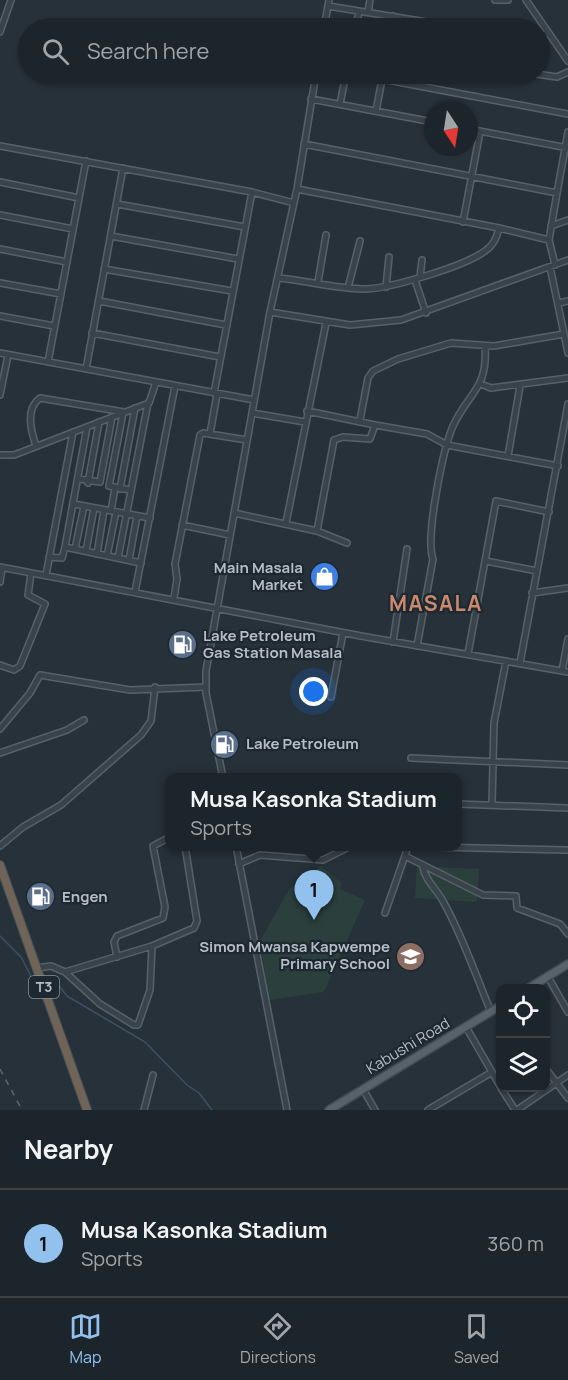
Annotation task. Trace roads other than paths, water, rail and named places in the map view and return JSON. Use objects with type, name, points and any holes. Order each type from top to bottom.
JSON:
[{"type":"highway","name":"T3","points":[[0,865],[87,1110]]},
{"type":"main road","points":[[535,984],[568,964]]},
{"type":"main road","name":"Kabushi Road","points":[[329,1110],[496,1009]]},
{"type":"street","points":[[0,32],[11,0]]},
{"type":"street","points":[[368,12],[370,0]]},
{"type":"street","points":[[495,0],[508,0]]},
{"type":"street","points":[[526,0],[538,18]]},
{"type":"street","points":[[326,18],[329,3],[405,18]]},
{"type":"street","points":[[358,18],[359,10]]},
{"type":"street","points":[[550,36],[568,61]]},
{"type":"street","points":[[550,76],[557,77],[568,72]]},
{"type":"street","points":[[222,773],[206,687],[206,670],[270,312],[297,189],[314,84]]},
{"type":"street","points":[[340,104],[344,84]]},
{"type":"street","points":[[376,111],[381,84]]},
{"type":"street","points":[[421,84],[568,114]]},
{"type":"street","points":[[311,99],[424,120]]},
{"type":"street","points":[[463,222],[480,132],[567,148]]},
{"type":"street","points":[[568,132],[549,240],[568,353]]},
{"type":"street","points":[[304,144],[557,193]]},
{"type":"street","points":[[0,146],[252,192],[294,203]]},
{"type":"street","points":[[48,362],[86,161]]},
{"type":"street","points":[[86,369],[123,168]]},
{"type":"street","points":[[0,182],[79,198]]},
{"type":"street","points":[[297,189],[499,228],[549,240]]},
{"type":"street","points":[[210,434],[220,357],[252,192]]},
{"type":"street","points":[[117,204],[245,227]]},
{"type":"street","points":[[0,216],[73,229]]},
{"type":"street","points":[[551,226],[568,220]]},
{"type":"street","points":[[279,278],[348,288],[386,287],[418,278],[484,253],[495,241],[499,228]]},
{"type":"street","points":[[318,282],[326,235]]},
{"type":"street","points":[[111,236],[238,259]]},
{"type":"street","points":[[348,288],[360,242]]},
{"type":"street","points":[[0,249],[67,262]]},
{"type":"street","points":[[386,287],[389,257]]},
{"type":"street","points":[[422,260],[418,278],[426,313]]},
{"type":"street","points":[[270,312],[326,323],[382,324],[426,313],[568,260]]},
{"type":"street","points":[[104,269],[232,291]]},
{"type":"street","points":[[0,283],[61,294]]},
{"type":"street","points":[[99,301],[226,325]]},
{"type":"street","points":[[558,303],[568,301]]},
{"type":"street","points":[[0,316],[54,326]]},
{"type":"street","points":[[286,524],[304,422],[326,323]]},
{"type":"street","points":[[92,333],[220,357]]},
{"type":"street","points":[[360,420],[365,384],[373,371],[381,366],[451,343],[485,347],[564,334]]},
{"type":"street","points":[[417,646],[433,559],[429,549],[447,445],[458,415],[481,384],[486,364],[485,347]]},
{"type":"street","points":[[0,353],[254,400]]},
{"type":"street","points":[[0,395],[8,355]]},
{"type":"street","points":[[481,384],[491,388],[568,378]]},
{"type":"street","points":[[118,558],[148,403],[151,401],[156,382]]},
{"type":"street","points":[[135,592],[175,386]]},
{"type":"street","points":[[508,456],[520,386]]},
{"type":"street","points":[[36,446],[30,422],[33,404],[40,398],[124,413]]},
{"type":"street","points":[[0,455],[10,456],[148,403]]},
{"type":"street","points":[[520,663],[567,421],[568,404]]},
{"type":"street","points":[[97,554],[118,489],[135,408]]},
{"type":"street","points":[[307,411],[427,434],[447,445],[558,466]]},
{"type":"street","points":[[124,413],[109,485],[118,489],[130,490]]},
{"type":"street","points":[[252,413],[304,422]]},
{"type":"street","points":[[79,479],[97,484],[100,481],[112,417]]},
{"type":"street","points":[[88,483],[99,422]]},
{"type":"street","points":[[317,531],[334,440],[343,437],[370,439],[375,425]]},
{"type":"street","points":[[49,557],[62,558],[79,479],[87,427]]},
{"type":"street","points":[[46,575],[73,432]]},
{"type":"street","points":[[174,598],[177,579],[175,564],[199,437],[201,433],[247,440]]},
{"type":"street","points":[[468,654],[496,501],[549,512]]},
{"type":"street","points":[[74,504],[150,518]]},
{"type":"street","points":[[75,549],[84,506]]},
{"type":"street","points":[[86,551],[94,508]]},
{"type":"street","points":[[107,556],[110,511]]},
{"type":"street","points":[[234,513],[317,531],[347,543]]},
{"type":"street","points":[[129,560],[137,516]]},
{"type":"street","points":[[182,525],[230,535]]},
{"type":"street","points":[[65,547],[141,562]]},
{"type":"street","points":[[393,642],[408,549]]},
{"type":"street","points":[[486,561],[537,571]]},
{"type":"street","points":[[0,582],[1,568],[46,575],[174,598],[343,633],[565,671],[568,639]]},
{"type":"street","points":[[0,665],[14,670],[20,666],[45,604],[28,594],[31,573]]},
{"type":"street","points":[[532,593],[568,588]]},
{"type":"street","points":[[331,697],[343,633]]},
{"type":"street","points":[[492,804],[491,762],[497,700],[506,661]]},
{"type":"street","points":[[0,729],[30,693],[40,675],[130,690],[155,687],[206,687]]},
{"type":"street","points":[[0,846],[23,827],[61,805],[141,735],[151,721],[155,687]]},
{"type":"street","points":[[0,753],[67,730],[84,720]]},
{"type":"street","points":[[411,758],[568,765]]},
{"type":"street","points":[[462,804],[568,808]]},
{"type":"street","points":[[117,957],[114,942],[117,936],[163,918],[165,907],[153,846],[165,840]]},
{"type":"street","points":[[462,848],[568,850]]},
{"type":"street","points":[[65,972],[152,946],[196,925],[186,851]]},
{"type":"street","points":[[237,851],[286,1110]]},
{"type":"street","points":[[239,864],[260,855],[323,860],[341,851]]},
{"type":"street","points":[[385,913],[408,851]]},
{"type":"street","points":[[407,857],[483,895],[516,896],[517,908],[560,924],[568,934]]},
{"type":"street","points":[[423,867],[424,875],[444,901],[491,1012]]},
{"type":"street","points":[[38,968],[51,966],[65,972],[100,1004],[134,1025],[138,1025],[141,1023],[150,990],[152,946]]},
{"type":"street","points":[[548,976],[568,1012]]},
{"type":"street","points":[[466,1027],[496,1079]]},
{"type":"street","points":[[428,1110],[492,1072]]},
{"type":"street","points":[[144,1110],[153,1075]]},
{"type":"street","points":[[550,1075],[568,1098]]},
{"type":"street","points":[[504,1092],[516,1110],[568,1075]]},
{"type":"street","points":[[363,1089],[375,1110]]},
{"type":"waterway","points":[[0,936],[21,957],[33,980]]},
{"type":"waterway","points":[[43,977],[53,978],[67,996],[145,1042],[187,1085],[199,1093],[212,1110]]},
{"type":"railway","points":[[0,1069],[22,1110]]},
{"type":"place","name":"Main Masala Market","points":[[324,577]]},
{"type":"place","name":"Lake Petroleum Gas Station Masala","points":[[182,645]]},
{"type":"place","name":"Lake Petroleum","points":[[225,744]]},
{"type":"place","name":"Engen","points":[[41,897]]},
{"type":"place","name":"Musa Kasonka Stadium","points":[[314,920]]},
{"type":"place","name":"Simon Mwansa Kapwempe Primary School","points":[[411,956]]},
{"type":"district","name":"MASALA","points":[[436,604]]}]
